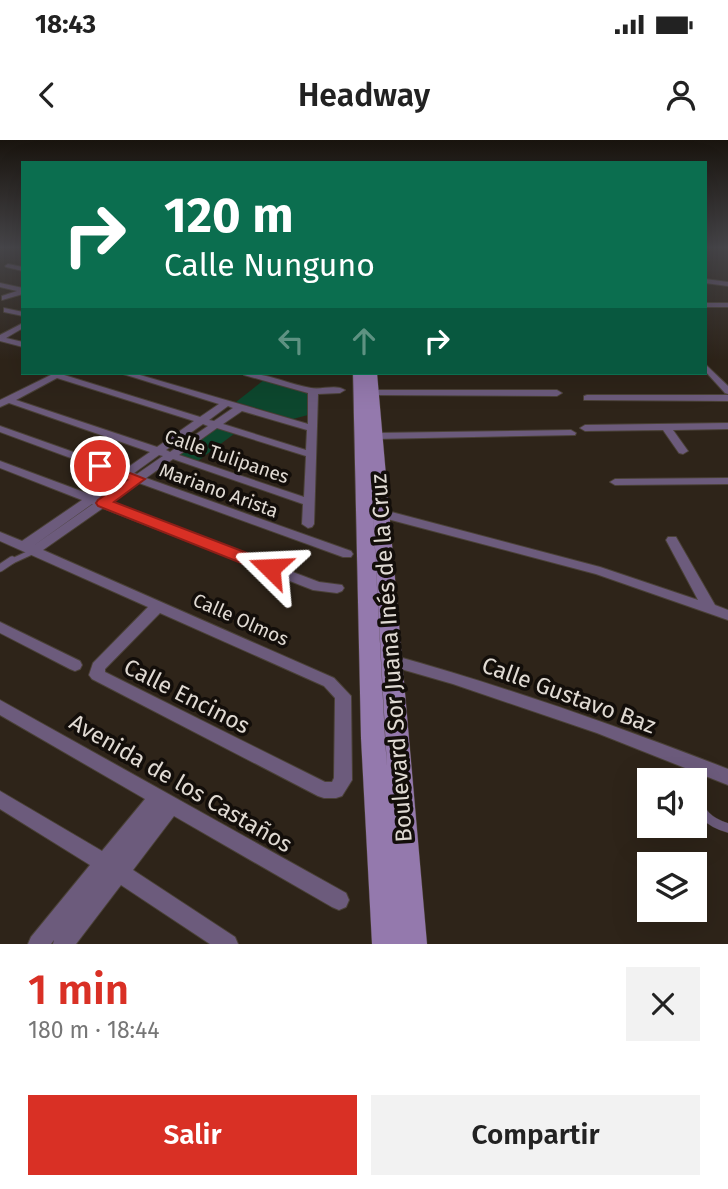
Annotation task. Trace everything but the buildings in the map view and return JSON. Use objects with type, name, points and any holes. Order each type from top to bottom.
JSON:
[{"type":"main road","name":"Boulevard Sor Juana Inés de la Cruz","points":[[359,375],[373,738],[387,944]]},
{"type":"main road","name":"Boulevard Sor Juana Inés de la Cruz","points":[[371,375],[412,944]]},
{"type":"street","points":[[2,286],[21,290]]},
{"type":"street","points":[[5,298],[21,292]]},
{"type":"street","points":[[707,306],[728,305]]},
{"type":"street","points":[[8,310],[21,313]]},
{"type":"street","points":[[0,338],[21,326]]},
{"type":"street","points":[[0,338],[21,344]]},
{"type":"street","points":[[707,368],[728,391]]},
{"type":"street","points":[[4,402],[56,375]]},
{"type":"street","name":"Calle Tulipanes","points":[[61,375],[310,454]]},
{"type":"street","points":[[131,375],[312,428]]},
{"type":"street","points":[[254,375],[312,391],[340,390]]},
{"type":"street","name":"Calle Tulipanes","points":[[4,402],[308,502],[314,395],[312,391]]},
{"type":"street","points":[[373,393],[557,393]]},
{"type":"street","points":[[587,398],[728,398]]},
{"type":"street","points":[[29,548],[132,477],[171,456],[209,423],[226,403]]},
{"type":"street","points":[[132,477],[158,452],[241,407]]},
{"type":"street","points":[[585,428],[728,426]]},
{"type":"street","points":[[666,427],[683,451]]},
{"type":"street","name":"Mariano Arista","points":[[0,429],[347,554]]},
{"type":"street","points":[[375,436],[571,433]]},
{"type":"street","points":[[0,464],[318,587],[337,588]]},
{"type":"street","points":[[615,482],[728,481]]},
{"type":"street","points":[[308,502],[308,524]]},
{"type":"street","points":[[380,513],[600,571],[728,615]]},
{"type":"street","name":"Calle Olmos","points":[[0,536],[338,688],[343,696],[341,785]]},
{"type":"street","points":[[672,540],[710,609]]},
{"type":"street","name":"Calle Encinos","points":[[159,606],[98,667],[97,675],[324,790],[330,792],[341,785]]},
{"type":"street","points":[[0,627],[75,665]]},
{"type":"street","name":"Calle Gustavo Baz","points":[[392,662],[453,678],[601,727],[684,768]]},
{"type":"street","name":"Avenida de los Castaños","points":[[0,707],[339,901]]},
{"type":"street","name":"Calle Gustavo Baz","points":[[707,774],[728,777]]},
{"type":"street","points":[[0,799],[112,867],[228,944]]},
{"type":"street","points":[[38,944],[112,867],[164,802]]},
{"type":"street","points":[[63,944],[112,867]]},
{"type":"lane","points":[[15,558],[29,548]]},
{"type":"lane","points":[[0,568],[29,548]]},
{"type":"lane","points":[[707,820],[728,828]]},
{"type":"green space","points":[[265,379],[309,391],[308,415],[293,419],[236,402]]},
{"type":"green space","points":[[214,427],[234,434],[195,463],[175,455]]},
{"type":"route","points":[[100,466],[138,479],[103,503],[270,568]]}]
